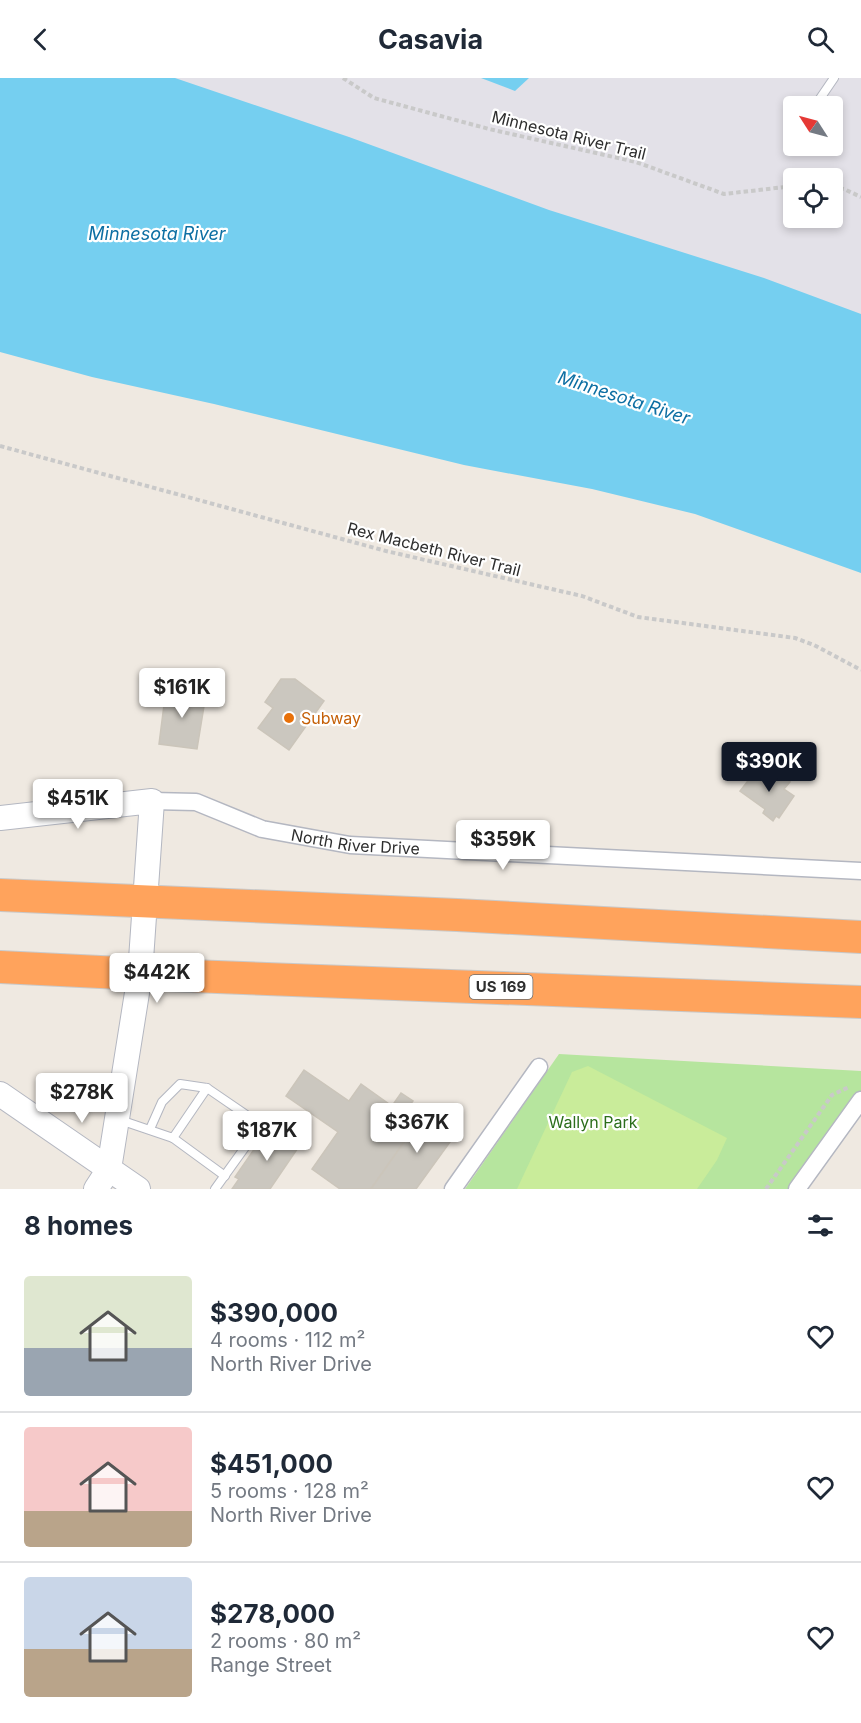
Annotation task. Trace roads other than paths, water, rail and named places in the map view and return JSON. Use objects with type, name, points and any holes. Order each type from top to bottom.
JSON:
[{"type":"highway","points":[[0,894],[861,937]]},
{"type":"highway","name":"US 169","points":[[0,967],[861,1002]]},
{"type":"street","name":"North River Drive","points":[[0,818],[152,801],[196,802],[262,830],[350,845],[861,871]]},
{"type":"street","points":[[96,1189],[109,1168],[140,974],[152,801]]},
{"type":"street","points":[[453,1189],[539,1067]]},
{"type":"street","points":[[1,1097],[138,1189]]},
{"type":"street","points":[[797,1189],[861,1100]]},
{"type":"lane","points":[[822,96],[834,78]]},
{"type":"lane","points":[[150,1129],[162,1102],[180,1084],[207,1088],[230,1110],[261,1125],[215,1189]]},
{"type":"lane","points":[[173,1138],[207,1088]]},
{"type":"lane","points":[[117,1119],[173,1138],[201,1153],[225,1176]]},
{"type":"water","name":"Minnesota River","points":[[0,78],[175,78],[349,137],[549,210],[764,278],[861,314],[861,573],[695,514],[592,489],[464,465],[214,404],[92,377],[0,352]]},
{"type":"water","points":[[481,78],[529,78],[515,91]]},
{"type":"place","name":"Subway","points":[[289,718]]},
{"type":"park label","name":"Wallyn Park","points":[[593,1122]]}]
